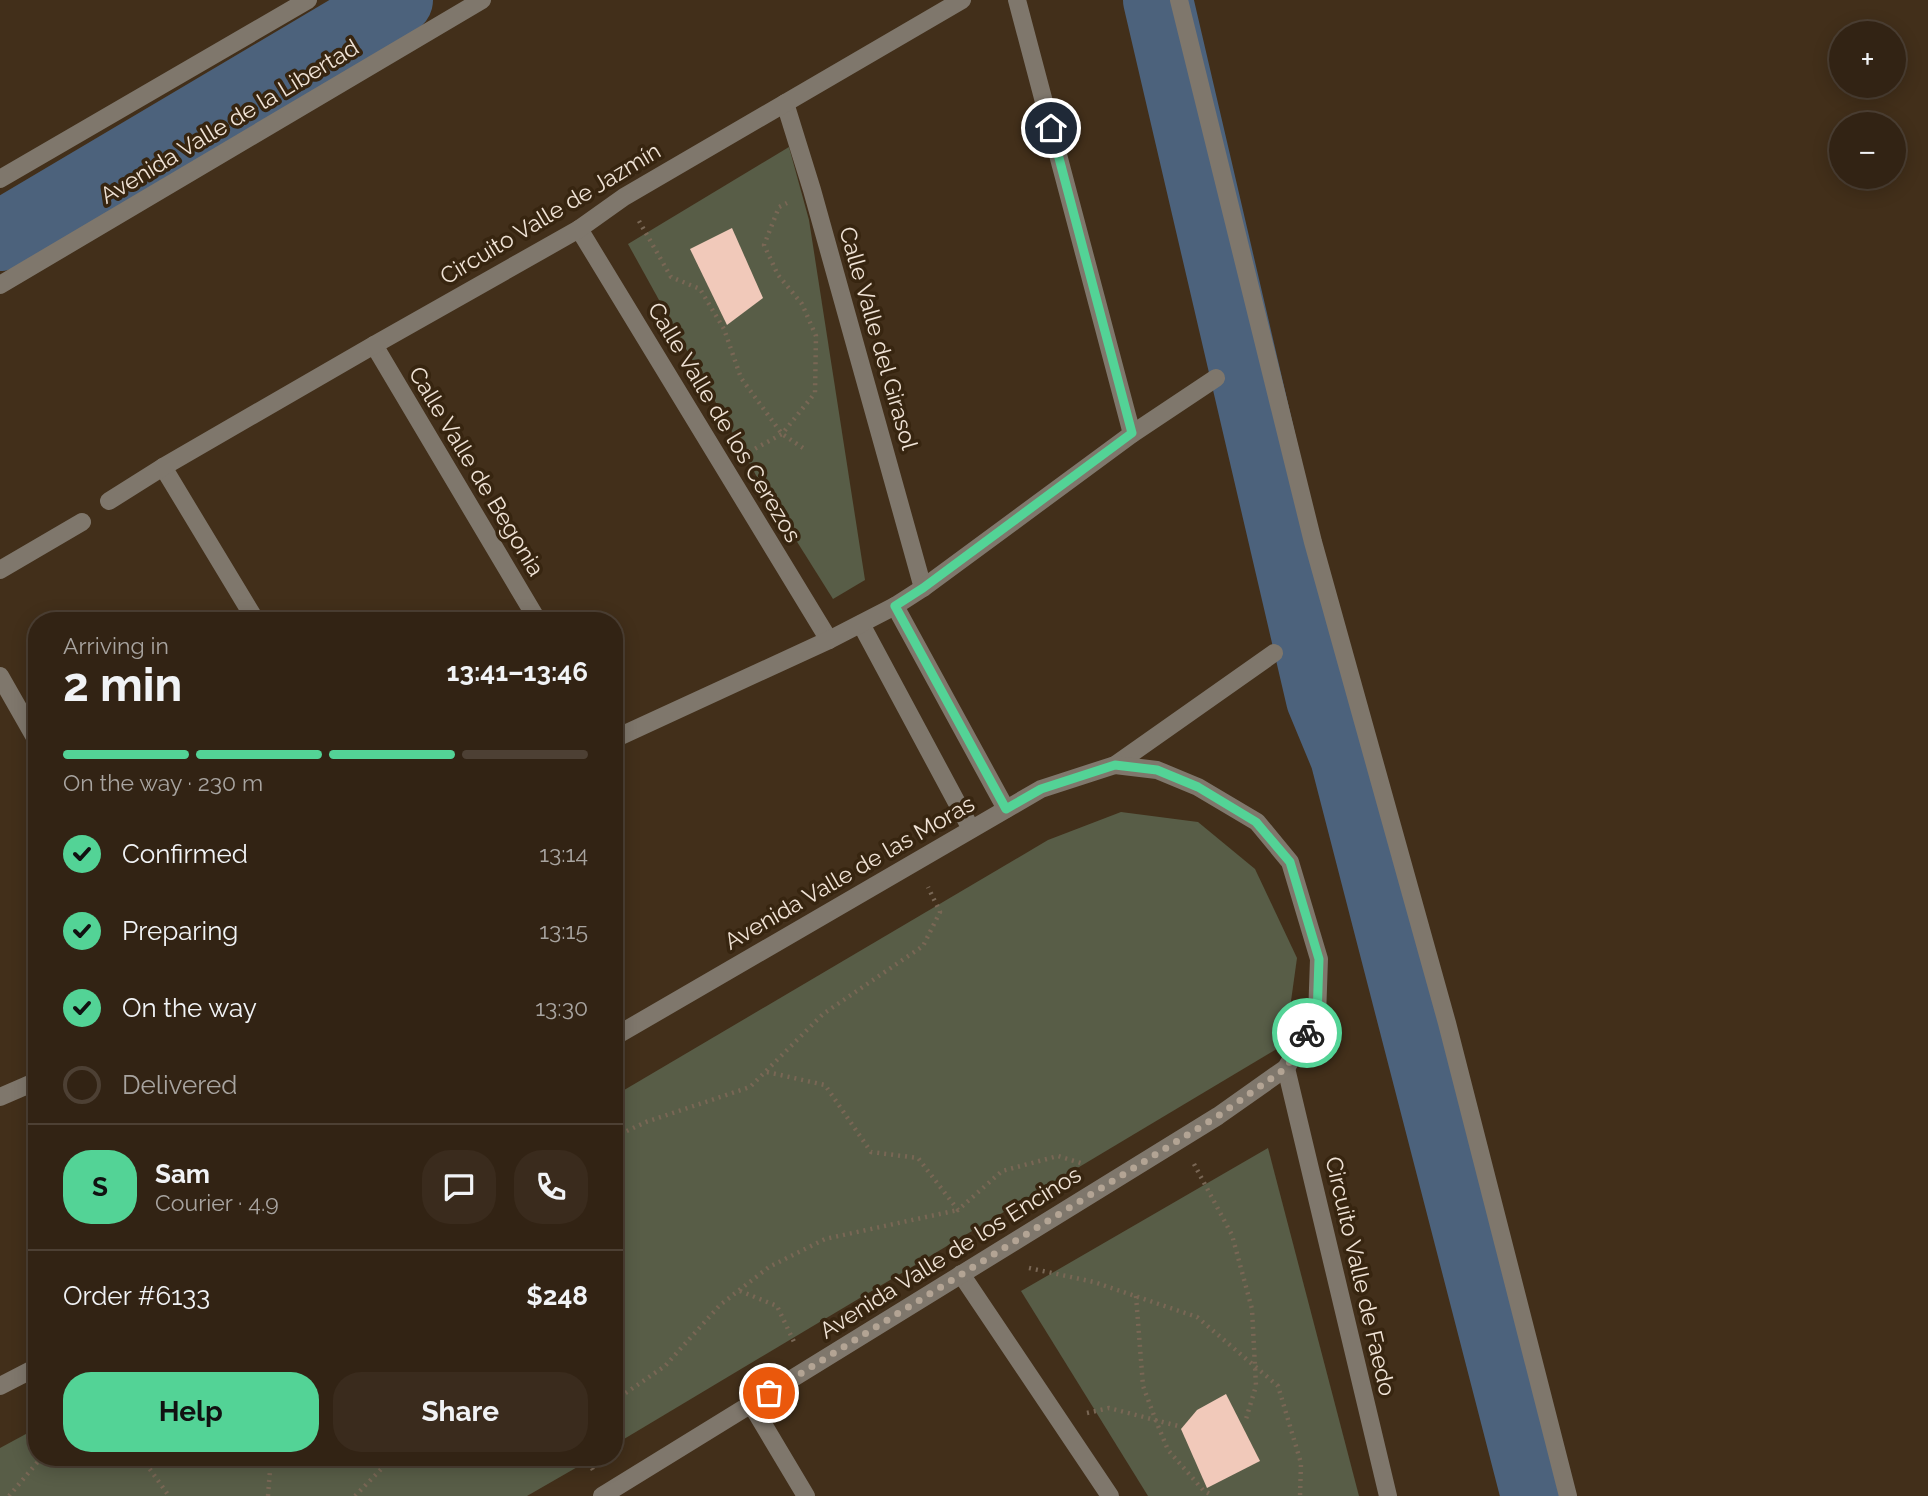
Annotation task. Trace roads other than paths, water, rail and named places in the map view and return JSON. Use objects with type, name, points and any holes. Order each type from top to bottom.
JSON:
[{"type":"street","points":[[0,179],[308,0]]},
{"type":"street","name":"Avenida Valle de la Libertad","points":[[0,285],[482,0]]},
{"type":"street","name":"Circuito Valle de Jazmín","points":[[109,501],[163,467],[579,229],[624,197],[962,0]]},
{"type":"street","points":[[1017,0],[1132,433]]},
{"type":"street","points":[[1179,0],[1313,542],[1447,1023],[1568,1496]]},
{"type":"street","name":"Calle Valle del Girasol","points":[[785,103],[812,190],[923,588]]},
{"type":"street","name":"Calle Valle de los Cerezos","points":[[579,229],[829,640]]},
{"type":"street","name":"Calle Valle de Begonia","points":[[374,345],[533,612]]},
{"type":"street","points":[[623,735],[829,640],[895,606],[1132,433],[1216,378]]},
{"type":"street","points":[[163,467],[251,612]]},
{"type":"street","points":[[0,570],[82,522]]},
{"type":"street","points":[[895,606],[1006,809]]},
{"type":"street","points":[[861,624],[971,829]]},
{"type":"street","name":"Avenida Valle de las Moras","points":[[623,1032],[1041,789],[1115,765],[1274,653]]},
{"type":"street","points":[[0,676],[28,725]]},
{"type":"street","name":"Avenida Valle de las Moras","points":[[1115,765],[1157,770],[1198,787],[1256,822],[1290,862],[1319,959],[1317,1017],[1286,1068]]},
{"type":"street","name":"Avenida Valle de los Encinos","points":[[602,1496],[1218,1116],[1286,1068]]},
{"type":"street","name":"Circuito Valle de Faedo","points":[[1286,1068],[1388,1496]]},
{"type":"street","points":[[0,1097],[28,1085]]},
{"type":"street","points":[[961,1274],[1110,1496]]},
{"type":"street","points":[[0,1386],[28,1372]]},
{"type":"street","points":[[751,1404],[806,1496]]},
{"type":"waterway","points":[[0,236],[398,0]]},
{"type":"waterway","points":[[1158,0],[1321,699],[1345,757],[1536,1496]]}]
